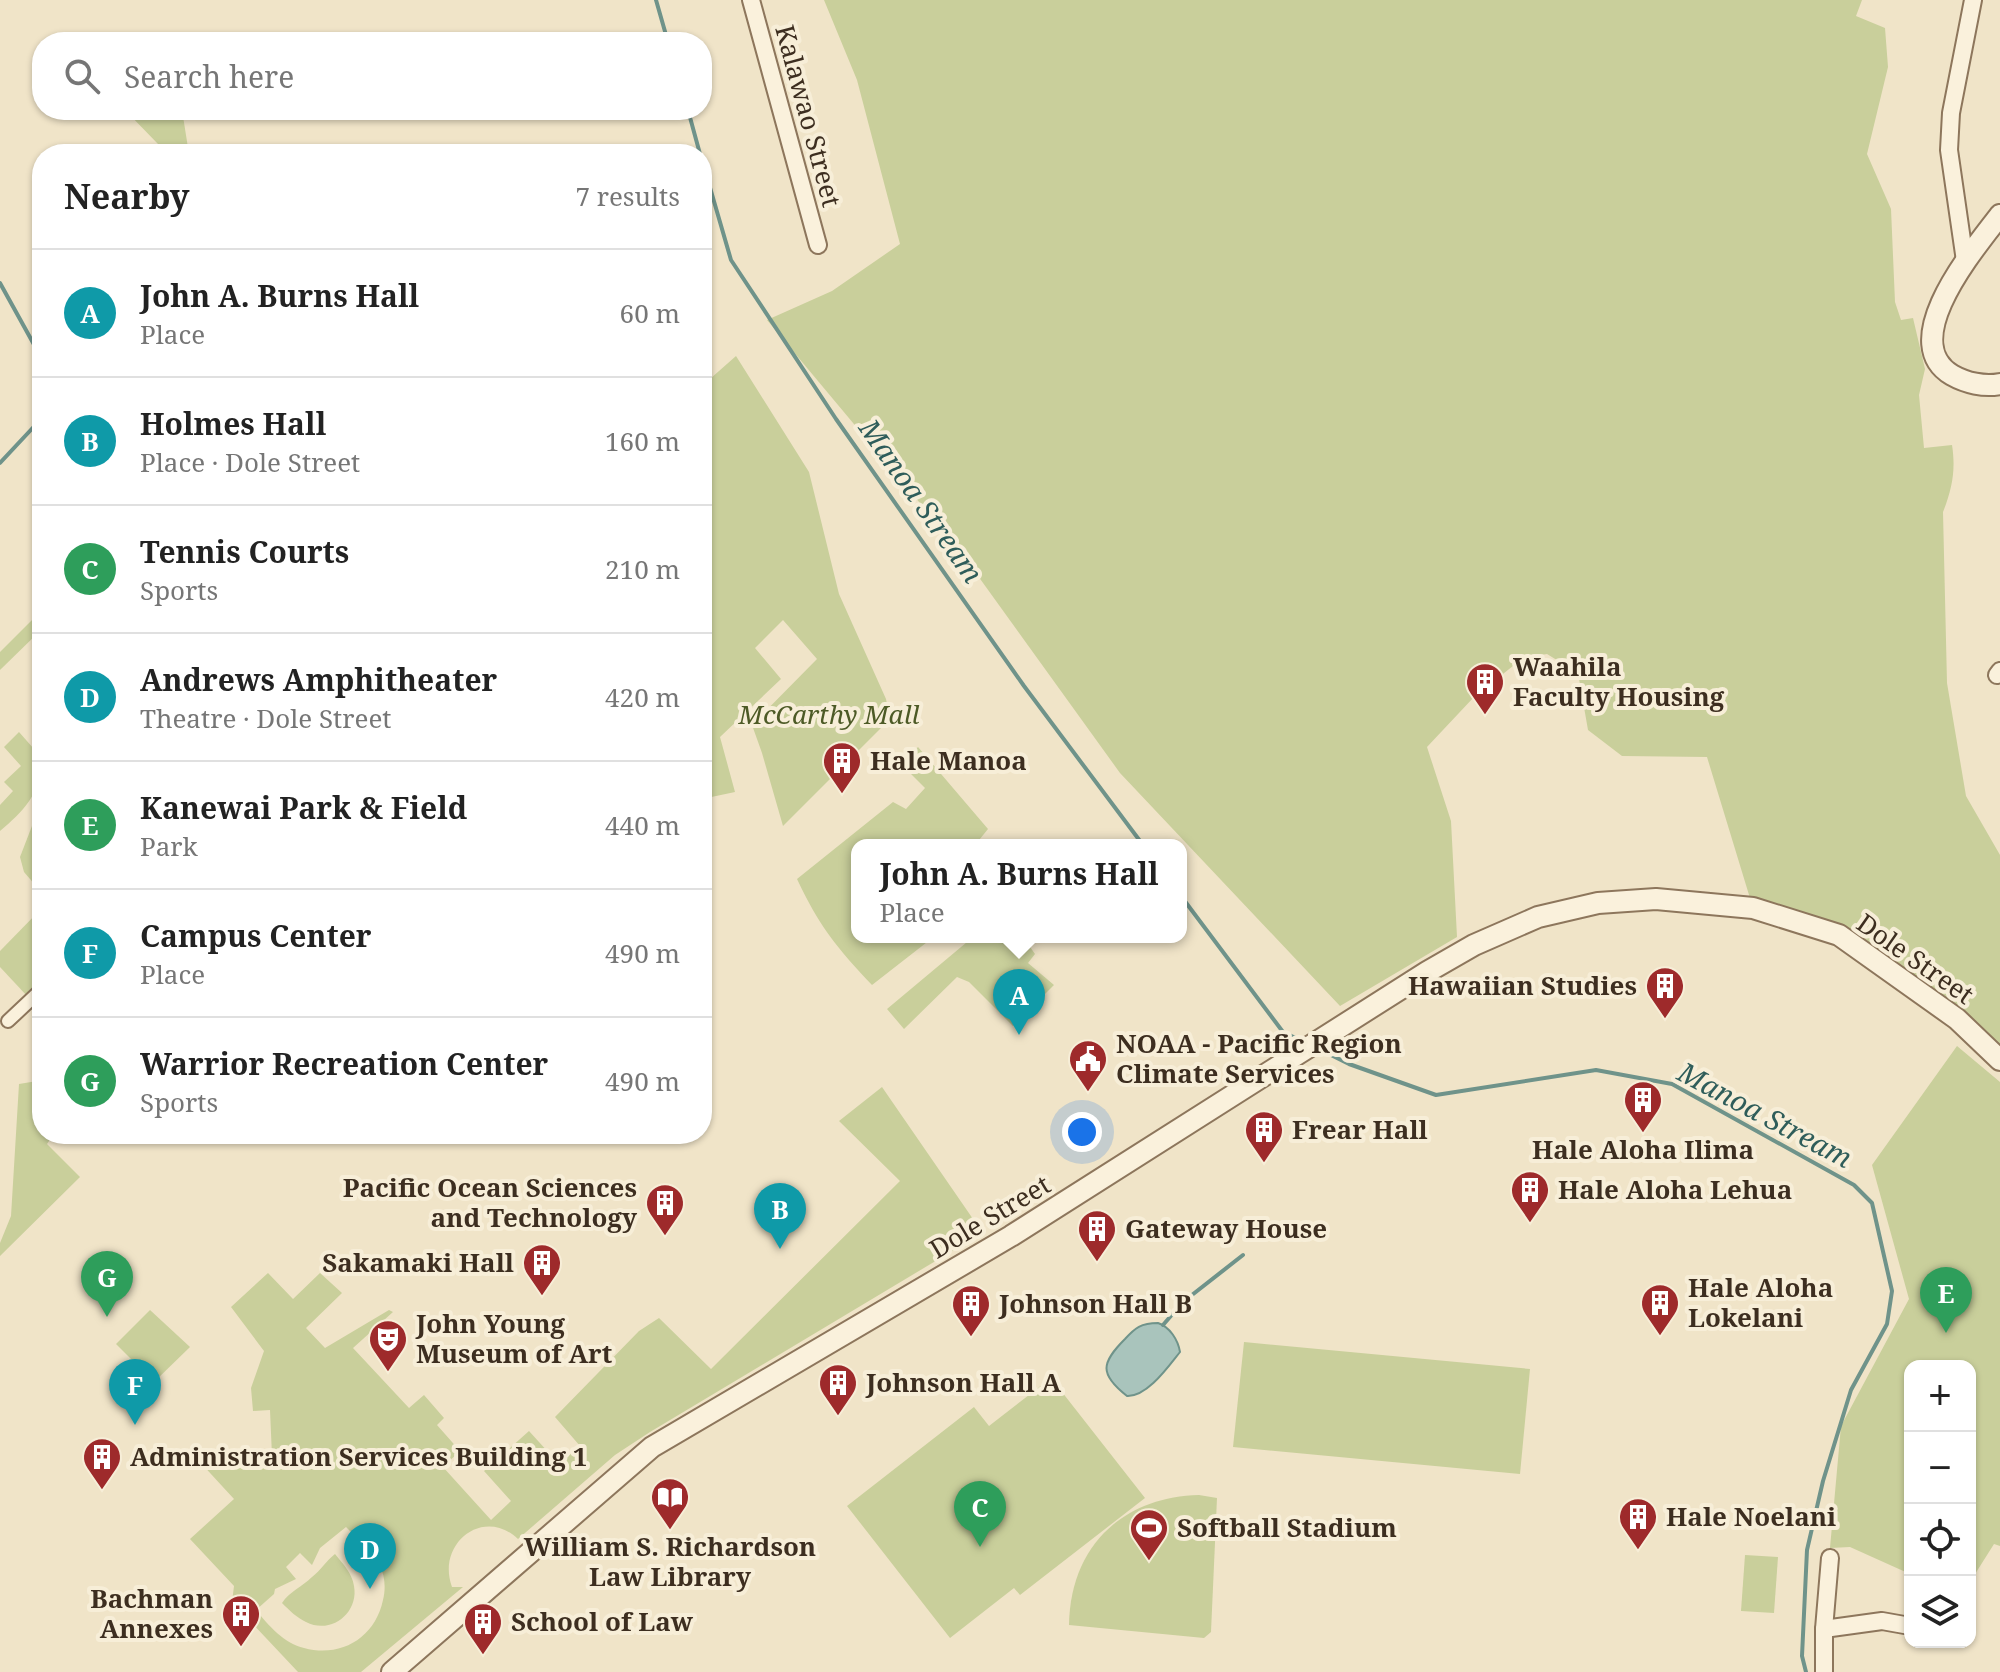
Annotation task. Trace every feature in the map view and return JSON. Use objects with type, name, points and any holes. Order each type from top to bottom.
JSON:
[{"type":"street","name":"Kalawao Street","points":[[751,0],[818,245]]},
{"type":"street","points":[[1965,261],[1949,150],[1951,113],[1973,0]]},
{"type":"street","points":[[2000,215],[1965,261],[1937,311],[1932,336],[1935,352],[1946,371],[1977,384],[2000,384]]},
{"type":"street","name":"Dole Street","points":[[392,1672],[652,1447],[1011,1236],[1362,1012],[1474,945],[1538,917],[1598,903],[1656,899],[1753,908],[1839,935],[1957,1019],[2000,1060]]},
{"type":"street","points":[[8,1021],[32,998]]},
{"type":"street","points":[[1824,1672],[1830,1558]]},
{"type":"street","points":[[1824,1629],[1882,1621],[1904,1625]]},
{"type":"green space","points":[[824,0],[1862,0],[1856,16],[1885,28],[1888,67],[1867,154],[1891,209],[1895,302],[1901,320],[1913,318],[1925,369],[1919,395],[1924,448],[1952,445],[1952,479],[1943,512],[1947,683],[1966,796],[2000,855],[2000,1060],[1839,935],[1753,908],[1707,757],[1622,756],[1588,730],[1578,673],[1547,654],[1523,658],[1474,697],[1427,747],[1451,821],[1457,937],[1340,1006],[1187,844],[1187,839],[1182,839],[1120,773],[960,551],[767,320],[832,291],[900,244],[857,80]]},
{"type":"green space","points":[[135,120],[184,120],[187,144],[158,144]]},
{"type":"green space","name":"McCarthy Mall","points":[[736,356],[809,472],[839,594],[886,699],[890,719],[783,826],[752,725],[817,659],[783,620],[755,648],[781,679],[720,737],[735,792],[712,797],[712,377]]},
{"type":"green space","points":[[32,620],[32,639],[0,670],[0,652]]},
{"type":"green space","points":[[19,732],[32,747],[32,797],[0,831],[0,805],[13,791],[4,782],[21,766],[4,747]]},
{"type":"green space","points":[[918,747],[988,829],[980,839],[851,839],[851,943],[926,943],[872,985],[830,936],[797,879],[893,802],[906,809],[925,788],[901,764]]},
{"type":"green space","points":[[32,826],[32,881],[24,872],[20,857]]},
{"type":"green space","points":[[32,918],[32,1001],[0,967],[0,951]]},
{"type":"green space","points":[[966,943],[1027,943],[1035,954],[1028,963],[1054,985],[1013,1026],[969,982],[957,977],[904,1029],[887,1009]]},
{"type":"green space","points":[[1957,1046],[2000,1082],[2000,1546],[1994,1544],[1976,1572],[1976,1360],[1904,1360],[1904,1571],[1850,1547],[1830,1548],[1841,1426],[1909,1299],[1872,1165]]},
{"type":"green space","points":[[32,1082],[32,1144],[47,1144],[80,1177],[0,1256],[0,1243],[11,1216],[19,1084]]},
{"type":"green space","points":[[882,1087],[973,1219],[976,1231],[969,1241],[615,1455],[518,1539],[504,1530],[491,1527],[478,1528],[466,1534],[451,1557],[449,1571],[452,1587],[463,1587],[361,1672],[298,1672],[232,1602],[234,1586],[190,1539],[234,1499],[199,1461],[272,1456],[270,1410],[253,1411],[251,1388],[264,1351],[231,1307],[268,1273],[293,1299],[320,1273],[342,1293],[306,1328],[325,1348],[389,1310],[393,1312],[353,1348],[409,1408],[424,1395],[444,1418],[437,1425],[460,1451],[443,1467],[491,1520],[511,1501],[484,1471],[529,1431],[559,1464],[580,1446],[555,1417],[639,1331],[659,1318],[711,1369],[900,1181],[839,1121]],"holes":[[[346,1527],[372,1554],[383,1573],[384,1591],[379,1613],[364,1635],[354,1642],[331,1650],[304,1648],[271,1628],[256,1610],[274,1594],[275,1589],[296,1579],[286,1567],[300,1553],[312,1565],[320,1548]]]},
{"type":"green space","points":[[150,1310],[190,1347],[154,1382],[116,1344]]},
{"type":"green space","points":[[1244,1342],[1530,1369],[1520,1474],[1233,1447]]},
{"type":"green space","points":[[1051,1378],[1145,1498],[1020,1595],[1014,1588],[950,1638],[847,1506],[974,1407],[989,1426]]},
{"type":"green space","name":"Softball Stadium","points":[[1199,1495],[1217,1498],[1211,1632],[1204,1638],[1069,1625],[1079,1572],[1105,1532],[1146,1505]]},
{"type":"green space","points":[[335,1554],[353,1581],[352,1605],[341,1619],[325,1626],[306,1622],[282,1603]]},
{"type":"green space","points":[[1745,1555],[1778,1557],[1774,1613],[1741,1611]]},
{"type":"water","points":[[1158,1323],[1173,1334],[1180,1352],[1142,1392],[1127,1396],[1108,1375],[1108,1362],[1117,1347],[1135,1329]]},
{"type":"waterway","name":"Manoa Stream","points":[[656,0],[665,32]]},
{"type":"waterway","name":"Manoa Stream","points":[[691,120],[697,144]]},
{"type":"waterway","name":"Manoa Stream","points":[[712,194],[731,260],[836,419],[1024,686],[1139,839]]},
{"type":"waterway","points":[[0,283],[32,341]]},
{"type":"waterway","points":[[0,463],[32,429]]},
{"type":"waterway","name":"Manoa Stream","points":[[1187,904],[1283,1032],[1304,1042]]},
{"type":"waterway","name":"Manoa Stream","points":[[1319,1049],[1349,1064],[1436,1095],[1596,1070],[1672,1084],[1854,1185],[1872,1203],[1892,1291],[1887,1324],[1851,1390],[1823,1481],[1807,1550],[1802,1656],[1806,1672]]},
{"type":"waterway","points":[[1163,1325],[1183,1302],[1243,1255]]},
{"type":"place","name":"Waahila Faculty Housing","points":[[1485,716]]},
{"type":"place","name":"Hale Manoa","points":[[842,795]]},
{"type":"place","name":"Hawaiian Studies","points":[[1665,1020]]},
{"type":"place","name":"John A. Burns Hall","points":[[1019,1035]]},
{"type":"place","name":"NOAA - Pacific Region Climate Services","points":[[1088,1093]]},
{"type":"place","name":"Hale Aloha Ilima","points":[[1643,1134]]},
{"type":"place","name":"Frear Hall","points":[[1264,1164]]},
{"type":"place","name":"Hale Aloha Lehua","points":[[1530,1224]]},
{"type":"place","name":"Pacific Ocean Sciences and Technology","points":[[665,1237]]},
{"type":"place","name":"Holmes Hall","points":[[780,1249]]},
{"type":"place","name":"Gateway House","points":[[1097,1263]]},
{"type":"place","name":"Sakamaki Hall","points":[[542,1297]]},
{"type":"place","name":"Warrior Recreation Center","points":[[107,1317]]},
{"type":"place","name":"Kanewai Park & Field","points":[[1946,1333]]},
{"type":"place","name":"Hale Aloha Lokelani","points":[[1660,1337]]},
{"type":"place","name":"Johnson Hall B","points":[[971,1338]]},
{"type":"place","name":"John Young Museum of Art","points":[[388,1373]]},
{"type":"place","name":"Johnson Hall A","points":[[838,1417]]},
{"type":"place","name":"Campus Center","points":[[135,1425]]},
{"type":"place","name":"Administration Services Building 1","points":[[102,1491]]},
{"type":"place","name":"William S. Richardson Law Library","points":[[670,1531]]},
{"type":"place","name":"Tennis Courts","points":[[980,1547]]},
{"type":"place","name":"Hale Noelani","points":[[1638,1551]]},
{"type":"place","name":"Softball Stadium","points":[[1149,1562]]},
{"type":"place","name":"Andrews Amphitheater","points":[[370,1589]]},
{"type":"place","name":"Bachman Annexes","points":[[241,1648]]},
{"type":"place","name":"School of Law","points":[[483,1656]]}]
